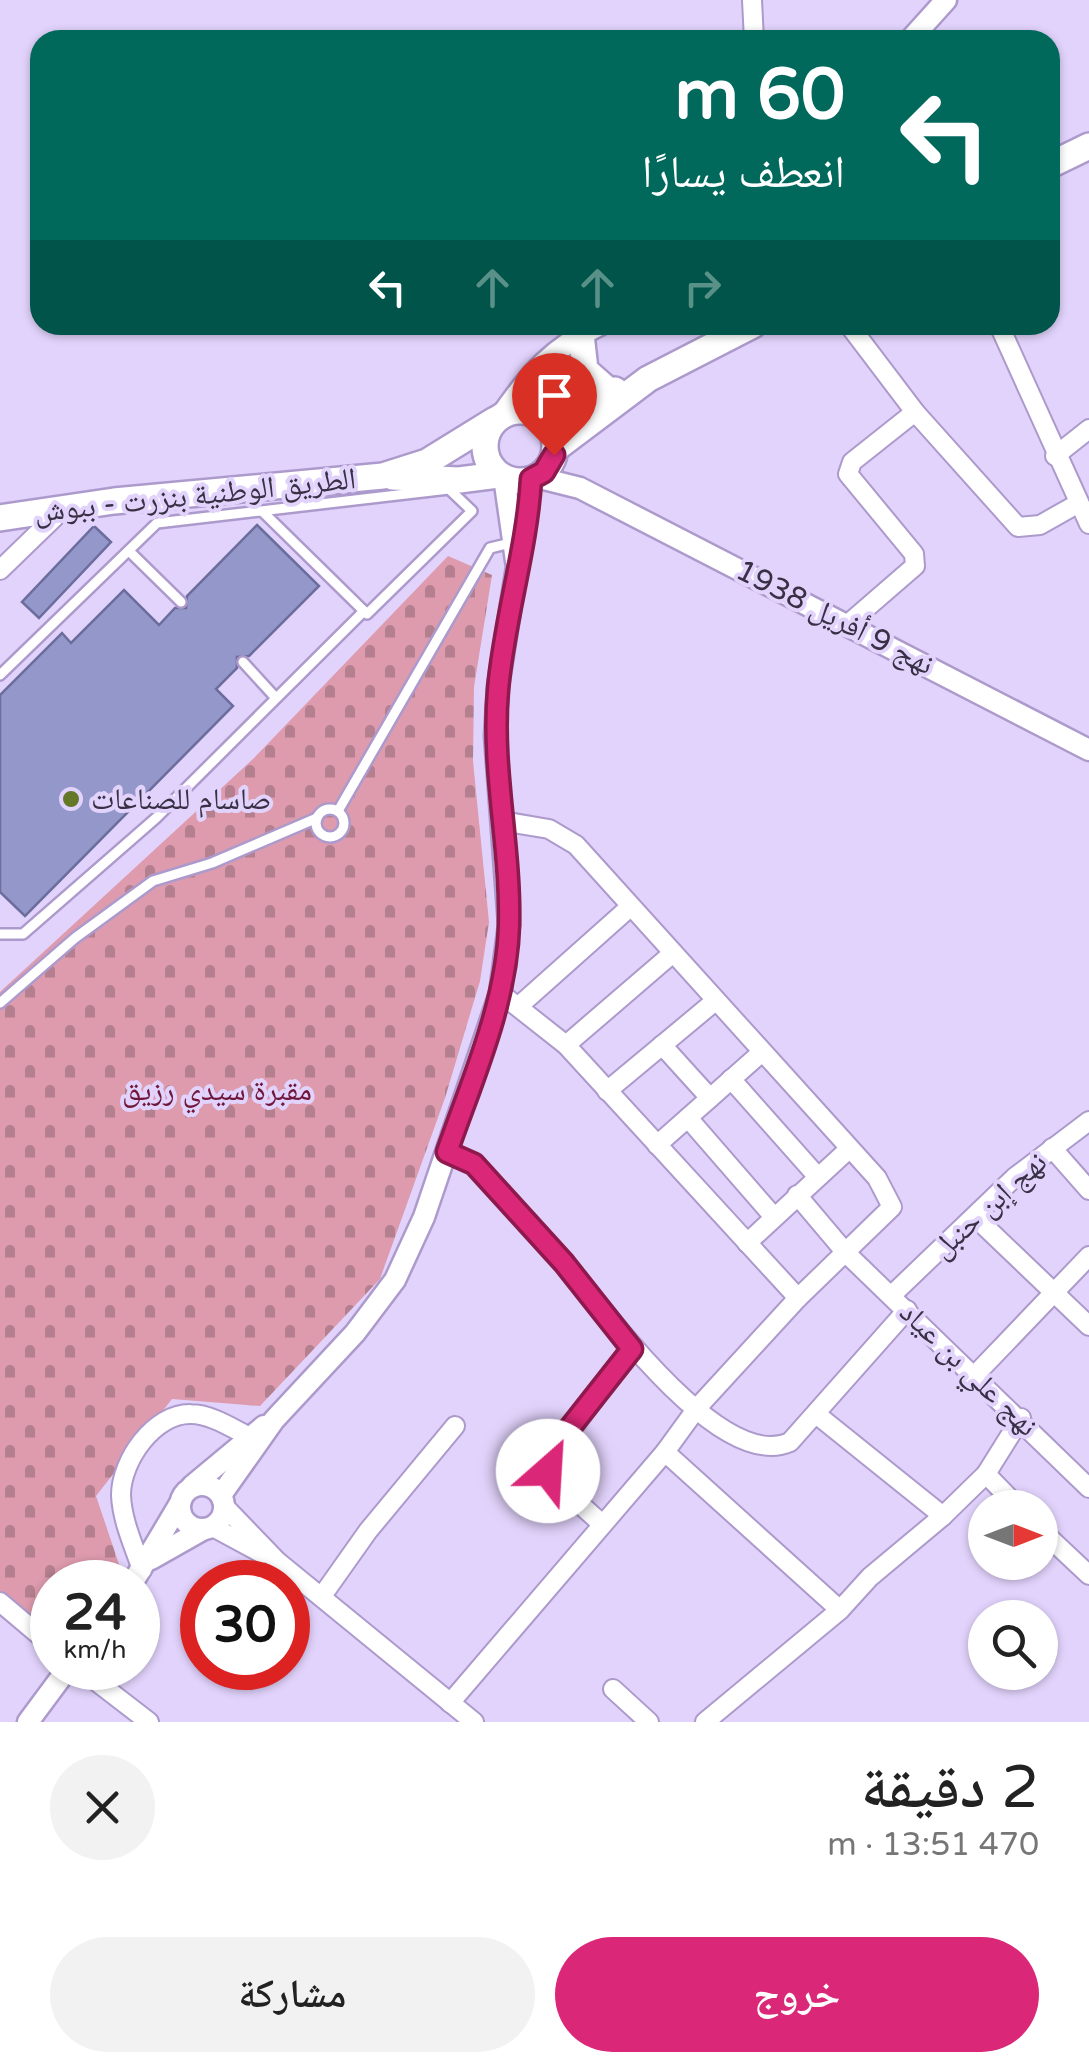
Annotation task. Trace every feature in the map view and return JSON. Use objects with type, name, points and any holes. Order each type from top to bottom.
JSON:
[{"type":"main road","points":[[1060,161],[1089,146]]},
{"type":"main road","points":[[590,335],[584,370],[610,392]]},
{"type":"main road","points":[[648,379],[554,452],[533,478],[501,476],[484,447],[498,418],[513,410],[535,414],[610,392],[648,379],[734,335]]},
{"type":"main road","points":[[535,414],[550,426],[554,452]]},
{"type":"main road","name":"الطريق الوطنية بنزرت - ببوش","points":[[384,476],[427,462],[498,418]]},
{"type":"main road","name":"الطريق الوطنية بنزرت - ببوش","points":[[2,514],[384,476],[436,480],[501,476]]},
{"type":"street","points":[[752,0],[754,30]]},
{"type":"street","points":[[919,30],[946,0]]},
{"type":"street","points":[[498,418],[536,365],[582,335]]},
{"type":"street","points":[[857,335],[916,412],[1018,527],[1040,526],[1079,503]]},
{"type":"street","points":[[1004,335],[1055,456],[1089,524]]},
{"type":"street","points":[[535,414],[530,398],[536,365]]},
{"type":"street","points":[[848,624],[912,572],[916,562],[852,482],[849,468],[916,412]]},
{"type":"street","points":[[1055,456],[1089,429]]},
{"type":"street","points":[[554,452],[580,488]]},
{"type":"street","points":[[501,476],[514,553]]},
{"type":"street","points":[[158,1560],[208,1528],[274,1420],[384,1300],[424,1216],[500,992],[509,926],[495,736],[514,553],[533,478],[580,488]]},
{"type":"street","name":"نهج 9 أفريل 1938","points":[[580,488],[1089,750]]},
{"type":"street","points":[[0,570],[65,507]]},
{"type":"street","points":[[450,1703],[666,1452],[696,1408],[798,1298],[892,1208],[882,1185],[714,1002],[591,860],[562,835],[502,821]]},
{"type":"street","points":[[520,1005],[630,907]]},
{"type":"street","points":[[566,1045],[673,953]]},
{"type":"street","points":[[500,992],[566,1045],[798,1298]]},
{"type":"street","points":[[606,1091],[714,1002]]},
{"type":"street","points":[[662,1046],[710,1098]]},
{"type":"street","points":[[657,1145],[761,1053]]},
{"type":"street","points":[[731,1079],[817,1176]]},
{"type":"street","points":[[688,1118],[774,1217]]},
{"type":"street","name":"نهج إبن حنبل","points":[[893,1294],[1052,1148],[1089,1121]]},
{"type":"street","points":[[1052,1148],[1089,1190]]},
{"type":"street","points":[[747,1243],[849,1150]]},
{"type":"street","points":[[447,1152],[474,1164],[564,1263],[632,1349],[696,1408],[746,1440],[769,1448],[790,1442],[907,1310]]},
{"type":"street","name":"نهج علي بن عياد","points":[[797,1195],[846,1253],[976,1374],[1089,1488]]},
{"type":"street","points":[[975,1216],[1089,1326]]},
{"type":"street","points":[[976,1374],[1089,1256]]},
{"type":"street","points":[[602,1524],[552,1479],[547,1462],[632,1349]]},
{"type":"street","points":[[138,1560],[121,1496],[125,1474],[148,1434],[170,1418],[197,1414],[248,1436]]},
{"type":"street","points":[[816,1414],[943,1516]]},
{"type":"street","points":[[705,1722],[840,1610],[870,1577],[943,1516],[986,1474],[1020,1418]]},
{"type":"street","points":[[147,1560],[192,1486],[248,1436],[274,1420]]},
{"type":"street","points":[[322,1596],[368,1530],[455,1426]]},
{"type":"street","points":[[666,1452],[840,1610]]},
{"type":"street","points":[[986,1474],[1002,1490]]},
{"type":"street","points":[[192,1486],[209,1486],[276,1560]]},
{"type":"street","points":[[179,1505],[186,1523],[208,1528],[275,1560]]},
{"type":"street","points":[[1058,1546],[1089,1574]]},
{"type":"street","points":[[310,1587],[474,1722]]},
{"type":"street","points":[[0,1602],[30,1627]]},
{"type":"street","points":[[613,1689],[649,1722]]},
{"type":"street","points":[[28,1722],[52,1690]]},
{"type":"street","points":[[108,1690],[149,1722]]},
{"type":"lane","points":[[0,675],[158,524],[262,511],[449,489],[472,511],[367,614],[262,511]]},
{"type":"lane","points":[[338,812],[490,548],[514,553]]},
{"type":"lane","points":[[129,552],[181,602]]},
{"type":"lane","points":[[0,934],[23,934],[156,818],[364,611]]},
{"type":"lane","points":[[243,662],[275,697]]},
{"type":"lane","points":[[0,1004],[75,938],[154,882],[212,863],[317,818],[324,810],[338,812]]},
{"type":"lane","points":[[317,818],[320,833],[336,835],[344,822],[338,812]]},
{"type":"green space","name":"مقبرة سيدي رزيق","points":[[448,556],[492,575],[474,687],[473,761],[489,922],[480,981],[445,1098],[380,1279],[260,1406],[172,1399],[96,1496],[118,1560],[30,1560],[30,1616],[0,1594],[0,992],[253,759]]},
{"type":"building","name":"صاسام للصناعات","points":[[257,525],[319,586],[249,656],[237,657],[237,668],[216,689],[233,706],[25,916],[0,892],[0,695],[62,633],[71,643],[124,590],[159,625],[175,608],[186,608],[187,596]]},
{"type":"building","points":[[94,526],[111,542],[39,618],[22,602]]},
{"type":"place","name":"صاسام للصناعات","points":[[71,799]]},
{"type":"route","points":[[548,1471],[547,1462],[554,1448],[632,1349],[564,1263],[474,1164],[447,1152],[493,1016],[506,960],[507,884],[495,736],[498,686],[508,640],[516,563],[526,530],[531,479],[544,472],[554,455]]}]
